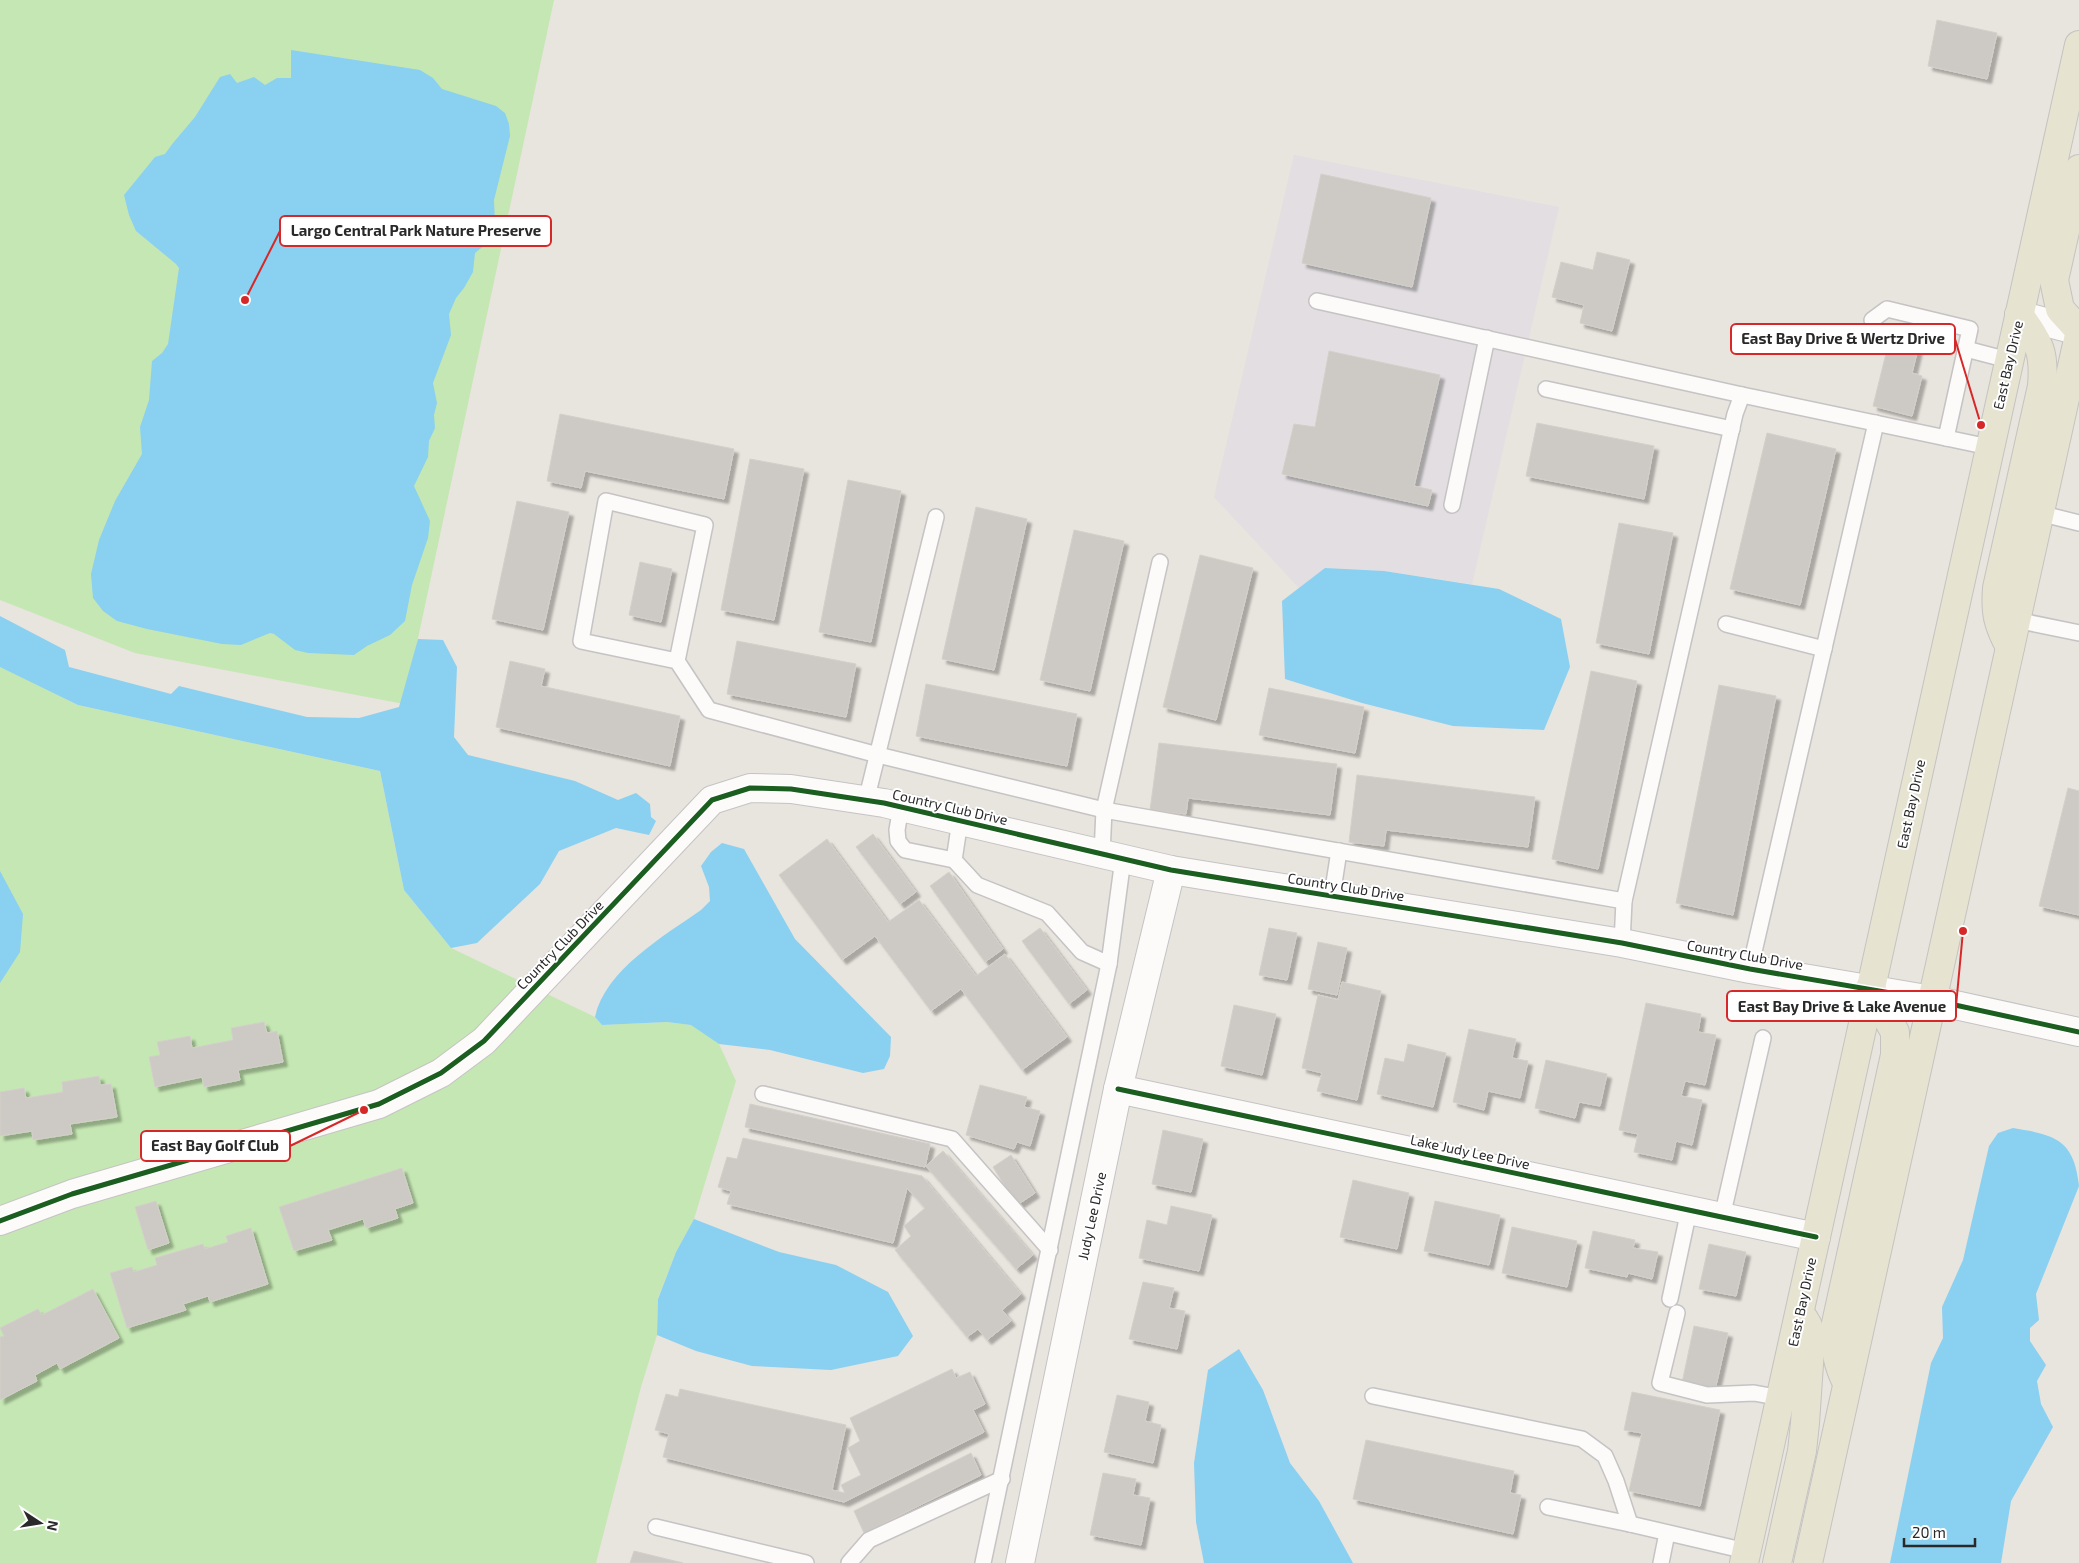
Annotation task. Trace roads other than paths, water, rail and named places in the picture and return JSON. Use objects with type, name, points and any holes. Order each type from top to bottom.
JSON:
[{"type":"main road","name":"East Bay Drive","points":[[1745,1557],[2079,45]]},
{"type":"main road","points":[[1808,1563],[2079,332],[2060,309],[2054,280],[2079,169]]},
{"type":"main road","points":[[2010,647],[1997,623],[1995,606],[1997,588],[2042,386],[2044,369],[2042,352],[2037,340],[2019,315]]},
{"type":"main road","points":[[1847,1383],[1840,1370],[1835,1352],[1835,1328],[1895,1055],[1895,1032],[1870,988]]},
{"type":"main road","points":[[1777,1563],[1800,1458],[1805,1423],[1810,1349],[1808,1326],[1800,1310]]},
{"type":"street","points":[[2019,315],[2079,332]]},
{"type":"street","name":"Country Club Drive","points":[[0,1221],[72,1194],[379,1104],[441,1073],[484,1040],[712,800],[750,788],[791,789],[901,807],[1171,870],[1622,943],[1750,969],[1932,1000],[2079,1032]]},
{"type":"street","name":"Judy Lee Drive","points":[[1020,1563],[1118,1089],[1171,870]]},
{"type":"street","name":"Lake Judy Lee Drive","points":[[1118,1089],[1816,1237]]},
{"type":"lane","points":[[1317,300],[1742,395],[1989,447]]},
{"type":"lane","points":[[1872,320],[1887,309],[1970,329],[1946,438]]},
{"type":"lane","points":[[1452,505],[1487,338]]},
{"type":"lane","points":[[1966,350],[2008,360]]},
{"type":"lane","points":[[1546,389],[1732,429]]},
{"type":"lane","points":[[1622,943],[1624,901],[1732,429],[1742,395]]},
{"type":"lane","points":[[1750,969],[1876,423]]},
{"type":"lane","points":[[677,661],[582,641],[606,501],[705,525],[677,661],[709,710],[878,755],[1104,810],[1624,901]]},
{"type":"lane","points":[[2039,513],[2079,523]]},
{"type":"lane","points":[[866,801],[936,517]]},
{"type":"lane","points":[[984,1563],[1109,964],[1112,856],[1104,810],[1160,562]]},
{"type":"lane","points":[[2016,620],[2079,633]]},
{"type":"lane","points":[[1726,624],[1824,649]]},
{"type":"lane","points":[[901,807],[897,830],[898,842],[905,850],[954,860],[977,885],[1047,912],[1082,952],[1109,964]]},
{"type":"lane","points":[[954,860],[960,821]]},
{"type":"lane","points":[[1332,896],[1339,851]]},
{"type":"lane","points":[[1722,1217],[1762,1038]]},
{"type":"lane","points":[[763,1094],[952,1139],[1050,1250]]},
{"type":"lane","points":[[1689,1210],[1660,1383],[1707,1395],[1754,1393],[1780,1398]]},
{"type":"lane","points":[[1373,1396],[1582,1440],[1605,1456],[1630,1524]]},
{"type":"lane","points":[[849,1563],[869,1540],[1002,1479]]},
{"type":"lane","points":[[1548,1507],[1667,1533],[1745,1557]]},
{"type":"lane","points":[[656,1527],[806,1563]]},
{"type":"lane","points":[[1661,1563],[1667,1533]]},
{"type":"water","points":[[291,50],[420,70],[433,78],[442,89],[496,106],[505,113],[509,124],[510,136],[494,200],[495,224],[486,244],[475,253],[473,272],[456,298],[449,314],[451,335],[433,383],[437,403],[434,415],[435,428],[429,441],[428,457],[414,486],[430,521],[428,538],[412,585],[405,621],[390,635],[367,646],[354,655],[308,653],[295,650],[270,633],[241,645],[222,644],[147,629],[117,621],[103,611],[93,598],[91,574],[99,540],[115,501],[142,454],[140,427],[149,400],[152,361],[162,353],[168,344],[179,268],[136,231],[129,215],[124,195],[155,157],[165,154],[195,117],[220,77],[230,74],[237,83],[254,77],[265,85],[277,78],[291,78]]},
{"type":"water","points":[[1325,568],[1384,571],[1499,589],[1561,619],[1570,667],[1544,730],[1453,726],[1362,703],[1285,679],[1282,601]]},
{"type":"water","points":[[0,616],[65,650],[69,667],[171,694],[179,686],[307,717],[359,718],[399,707],[418,639],[443,640],[457,667],[454,737],[468,755],[575,781],[618,800],[636,793],[650,804],[651,817],[656,821],[649,835],[616,828],[559,851],[540,884],[477,943],[451,948],[404,890],[380,771],[78,705],[0,667]]},
{"type":"water","points":[[722,843],[744,849],[795,939],[891,1037],[890,1056],[884,1069],[863,1073],[770,1050],[719,1044],[691,1025],[667,1022],[602,1025],[595,1017],[601,1000],[623,969],[654,943],[701,910],[710,901],[709,887],[701,866],[711,852]]},
{"type":"water","points":[[0,871],[23,914],[20,952],[0,983]]},
{"type":"water","points":[[2013,1128],[2040,1133],[2060,1142],[2072,1158],[2079,1186],[2036,1294],[2039,1320],[2030,1328],[2030,1341],[2046,1365],[2037,1381],[2041,1404],[2053,1427],[2011,1501],[2001,1563],[1890,1563],[1931,1363],[1943,1338],[1942,1307],[1963,1260],[1989,1146],[1998,1133]]},
{"type":"water","points":[[694,1219],[779,1252],[836,1265],[888,1292],[913,1336],[898,1356],[831,1370],[752,1366],[696,1351],[657,1335],[658,1299],[676,1252]]},
{"type":"water","points":[[1239,1349],[1263,1390],[1290,1463],[1319,1501],[1353,1563],[1204,1563],[1196,1522],[1194,1463],[1208,1370]]},
{"type":"place","name":"Largo Central Park Nature Preserve","points":[[245,300]]},
{"type":"place","name":"East Bay Drive & Wertz Drive","points":[[1981,425]]},
{"type":"place","name":"East Bay Drive & Lake Avenue","points":[[1963,931]]},
{"type":"place","name":"East Bay Golf Club","points":[[364,1110]]}]
